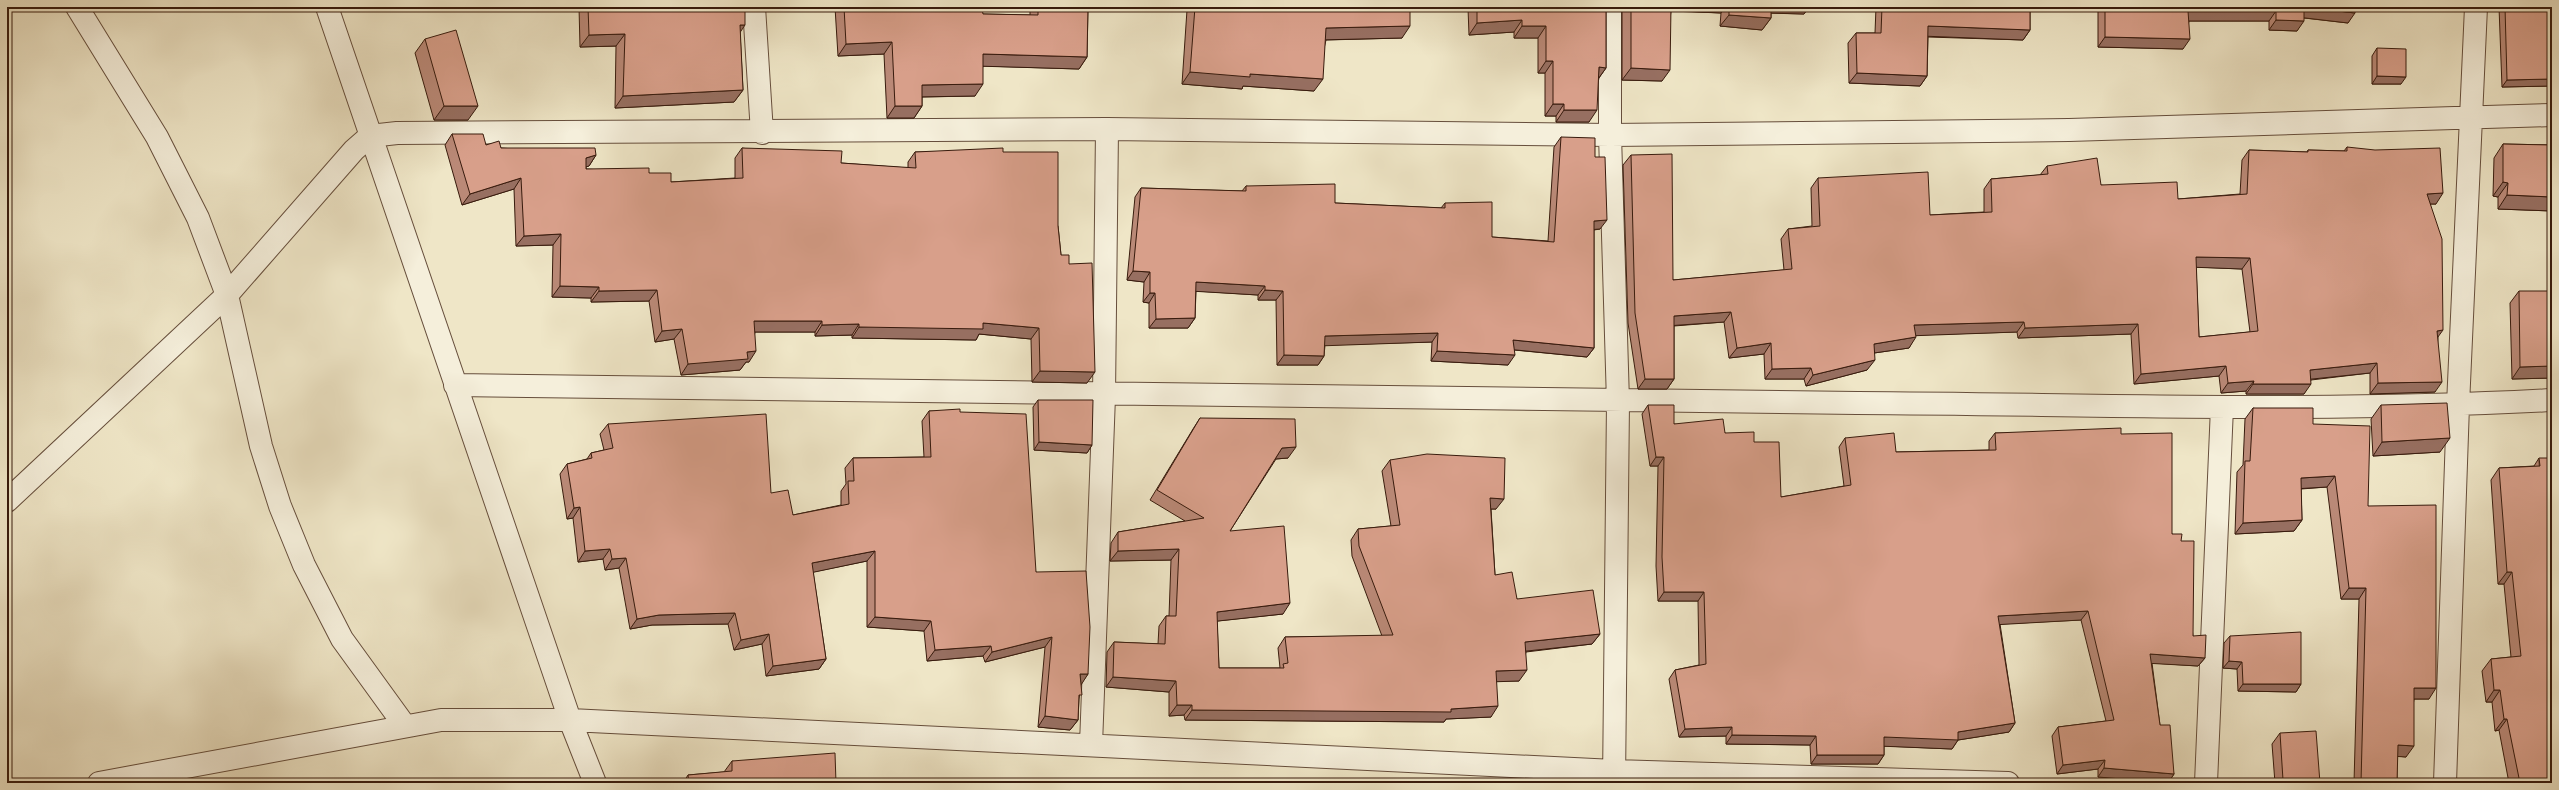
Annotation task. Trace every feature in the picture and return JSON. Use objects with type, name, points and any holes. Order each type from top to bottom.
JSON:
[{"type":"street","points":[[77,7],[158,137],[198,218],[227,295],[260,446],[280,506],[301,558],[342,639],[406,726]]},
{"type":"street","points":[[328,7],[370,136],[570,720],[595,783]]},
{"type":"street","points":[[754,7],[762,133]]},
{"type":"street","points":[[1610,7],[1610,135],[1618,402],[1614,777]]},
{"type":"street","points":[[2445,783],[2469,117],[2476,7]]},
{"type":"street","points":[[7,501],[227,295],[354,150],[370,136],[397,133],[762,133],[1107,129],[1610,135],[2068,130],[2552,115]]},
{"type":"street","points":[[1091,745],[1104,396],[1107,129]]},
{"type":"street","points":[[455,385],[1104,396],[2222,407],[2458,405],[2552,400]]},
{"type":"street","points":[[2206,783],[2222,407]]},
{"type":"street","points":[[99,783],[441,720],[570,720],[1091,745],[1614,777],[2008,783]]},
{"type":"building","points":[[588,7],[745,7],[745,25],[740,25],[743,90],[623,96],[625,34],[589,35]]},
{"type":"building","points":[[844,7],[976,7],[982,8],[983,14],[1038,15],[1038,7],[1088,7],[1087,57],[983,54],[983,84],[922,85],[922,106],[895,106],[892,42],[846,44]]},
{"type":"building","points":[[1195,7],[1410,7],[1410,26],[1326,28],[1323,79],[1250,74],[1250,77],[1190,72]]},
{"type":"building","points":[[1477,7],[1606,7],[1606,68],[1599,67],[1597,110],[1564,110],[1564,104],[1553,104],[1553,61],[1546,61],[1546,26],[1522,26],[1522,20],[1477,23]]},
{"type":"building","points":[[1631,7],[1671,7],[1670,70],[1631,68]]},
{"type":"building","points":[[1729,7],[1771,7],[1771,18],[1729,15]]},
{"type":"building","points":[[1882,7],[2030,7],[2030,30],[1928,26],[1927,76],[1857,73],[1856,33],[1881,33]]},
{"type":"building","points":[[2105,7],[2304,7],[2304,21],[2276,20],[2276,11],[2188,11],[2190,39],[2105,37]]},
{"type":"building","points":[[2304,7],[2356,7],[2355,13]]},
{"type":"building","points":[[2505,7],[2552,7],[2552,79],[2507,80]]},
{"type":"building","points":[[456,30],[478,106],[444,106],[425,39]]},
{"type":"building","points":[[2377,48],[2406,49],[2406,77],[2377,76]]},
{"type":"building","points":[[452,134],[483,134],[486,145],[499,141],[501,148],[595,148],[596,155],[586,158],[586,169],[649,168],[649,173],[671,173],[671,182],[743,178],[742,148],[842,151],[841,163],[916,168],[915,152],[1003,148],[1003,152],[1058,152],[1058,226],[1061,255],[1069,255],[1069,264],[1092,263],[1095,372],[1040,371],[1039,328],[983,323],[983,329],[859,327],[859,324],[822,325],[822,321],[754,321],[756,351],[747,352],[748,359],[688,364],[682,329],[662,331],[657,290],[599,291],[599,287],[560,286],[561,234],[524,236],[521,178],[470,194]]},
{"type":"building","points":[[1561,137],[1595,138],[1595,157],[1605,157],[1607,220],[1594,221],[1594,348],[1513,340],[1515,355],[1437,351],[1438,333],[1325,336],[1324,356],[1284,355],[1283,291],[1265,290],[1265,286],[1196,282],[1195,318],[1156,319],[1155,293],[1150,293],[1150,272],[1133,271],[1141,188],[1246,191],[1246,186],[1335,184],[1335,203],[1445,208],[1445,203],[1492,202],[1492,237],[1554,242]]},
{"type":"building","points":[[2503,144],[2552,145],[2552,197],[2507,195],[2508,183],[2503,182]]},
{"type":"building","points":[[2347,147],[2375,150],[2440,148],[2443,193],[2427,194],[2442,239],[2443,330],[2437,331],[2442,382],[2378,383],[2377,363],[2310,370],[2311,384],[2253,384],[2254,381],[2228,383],[2226,366],[2141,374],[2138,324],[2025,328],[2024,322],[1914,325],[1916,337],[1874,344],[1875,360],[1813,375],[1811,368],[1772,369],[1771,343],[1737,348],[1731,312],[1674,316],[1674,379],[1645,379],[1635,313],[1631,155],[1672,154],[1673,280],[1792,269],[1788,229],[1820,226],[1818,178],[1928,172],[1930,215],[1992,212],[1991,179],[2048,174],[2047,166],[2097,158],[2101,185],[2177,182],[2178,199],[2247,194],[2249,150],[2308,152],[2308,150],[2347,151]],"holes":[[[2196,257],[2250,258],[2258,331],[2199,337]]]},
{"type":"building","points":[[2519,291],[2552,291],[2552,366],[2520,367]]},
{"type":"building","points":[[1038,400],[1093,400],[1092,445],[1039,442]]},
{"type":"building","points":[[2447,403],[2450,438],[2382,442],[2381,405]]},
{"type":"building","points":[[1648,405],[1674,405],[1674,424],[1723,419],[1725,433],[1754,432],[1754,442],[1779,442],[1781,497],[1851,485],[1845,438],[1894,433],[1896,452],[1996,450],[1995,433],[2121,428],[2121,434],[2172,433],[2172,534],[2182,534],[2181,541],[2194,541],[2193,636],[2206,635],[2205,658],[2150,654],[2160,725],[2170,725],[2174,774],[2104,768],[2105,760],[2063,765],[2058,727],[2114,720],[2088,611],[1998,616],[2015,723],[1958,732],[1958,740],[1884,737],[1884,755],[1817,755],[1816,736],[1732,735],[1732,727],[1685,729],[1675,670],[1706,664],[1704,592],[1664,592],[1662,557],[1664,457],[1656,457]]},
{"type":"building","points":[[2253,408],[2313,408],[2313,424],[2370,426],[2368,506],[2436,505],[2436,688],[2414,688],[2414,746],[2398,745],[2397,783],[2361,783],[2366,588],[2349,588],[2335,476],[2301,478],[2302,520],[2243,523],[2245,461],[2250,461]]},
{"type":"building","points":[[960,409],[960,412],[1026,414],[1036,572],[1086,571],[1090,627],[1088,674],[1080,674],[1082,695],[1079,695],[1078,720],[1045,716],[1052,637],[992,652],[991,646],[935,650],[931,621],[875,617],[875,551],[812,563],[826,659],[773,666],[769,634],[741,640],[735,613],[659,615],[637,619],[626,558],[612,559],[610,549],[585,551],[580,507],[574,508],[567,464],[592,458],[591,453],[613,448],[608,424],[766,414],[771,493],[788,490],[793,515],[849,504],[848,481],[854,481],[853,458],[931,457],[929,411]]},
{"type":"building","points":[[1200,418],[1295,419],[1296,447],[1282,448],[1230,531],[1284,526],[1290,603],[1217,612],[1219,668],[1284,668],[1283,664],[1288,663],[1285,637],[1393,635],[1359,546],[1358,529],[1400,525],[1390,460],[1427,454],[1505,458],[1504,499],[1490,498],[1495,575],[1512,572],[1517,599],[1593,590],[1600,634],[1525,642],[1527,670],[1496,671],[1498,706],[1451,709],[1451,712],[1192,710],[1192,705],[1177,705],[1176,681],[1113,677],[1114,642],[1165,644],[1166,616],[1176,616],[1179,549],[1118,551],[1118,532],[1204,518],[1157,490]]},
{"type":"building","points":[[2539,458],[2552,458],[2552,783],[2520,783],[2507,719],[2504,719],[2500,690],[2494,690],[2491,659],[2521,656],[2512,572],[2507,572],[2499,468],[2540,466]]},
{"type":"building","points":[[2301,632],[2301,684],[2243,684],[2242,662],[2229,661],[2230,636]]},
{"type":"building","points":[[2316,731],[2320,783],[2283,780],[2280,733]]},
{"type":"building","points":[[835,753],[836,783],[689,783],[688,775],[732,771],[732,761]]}]
